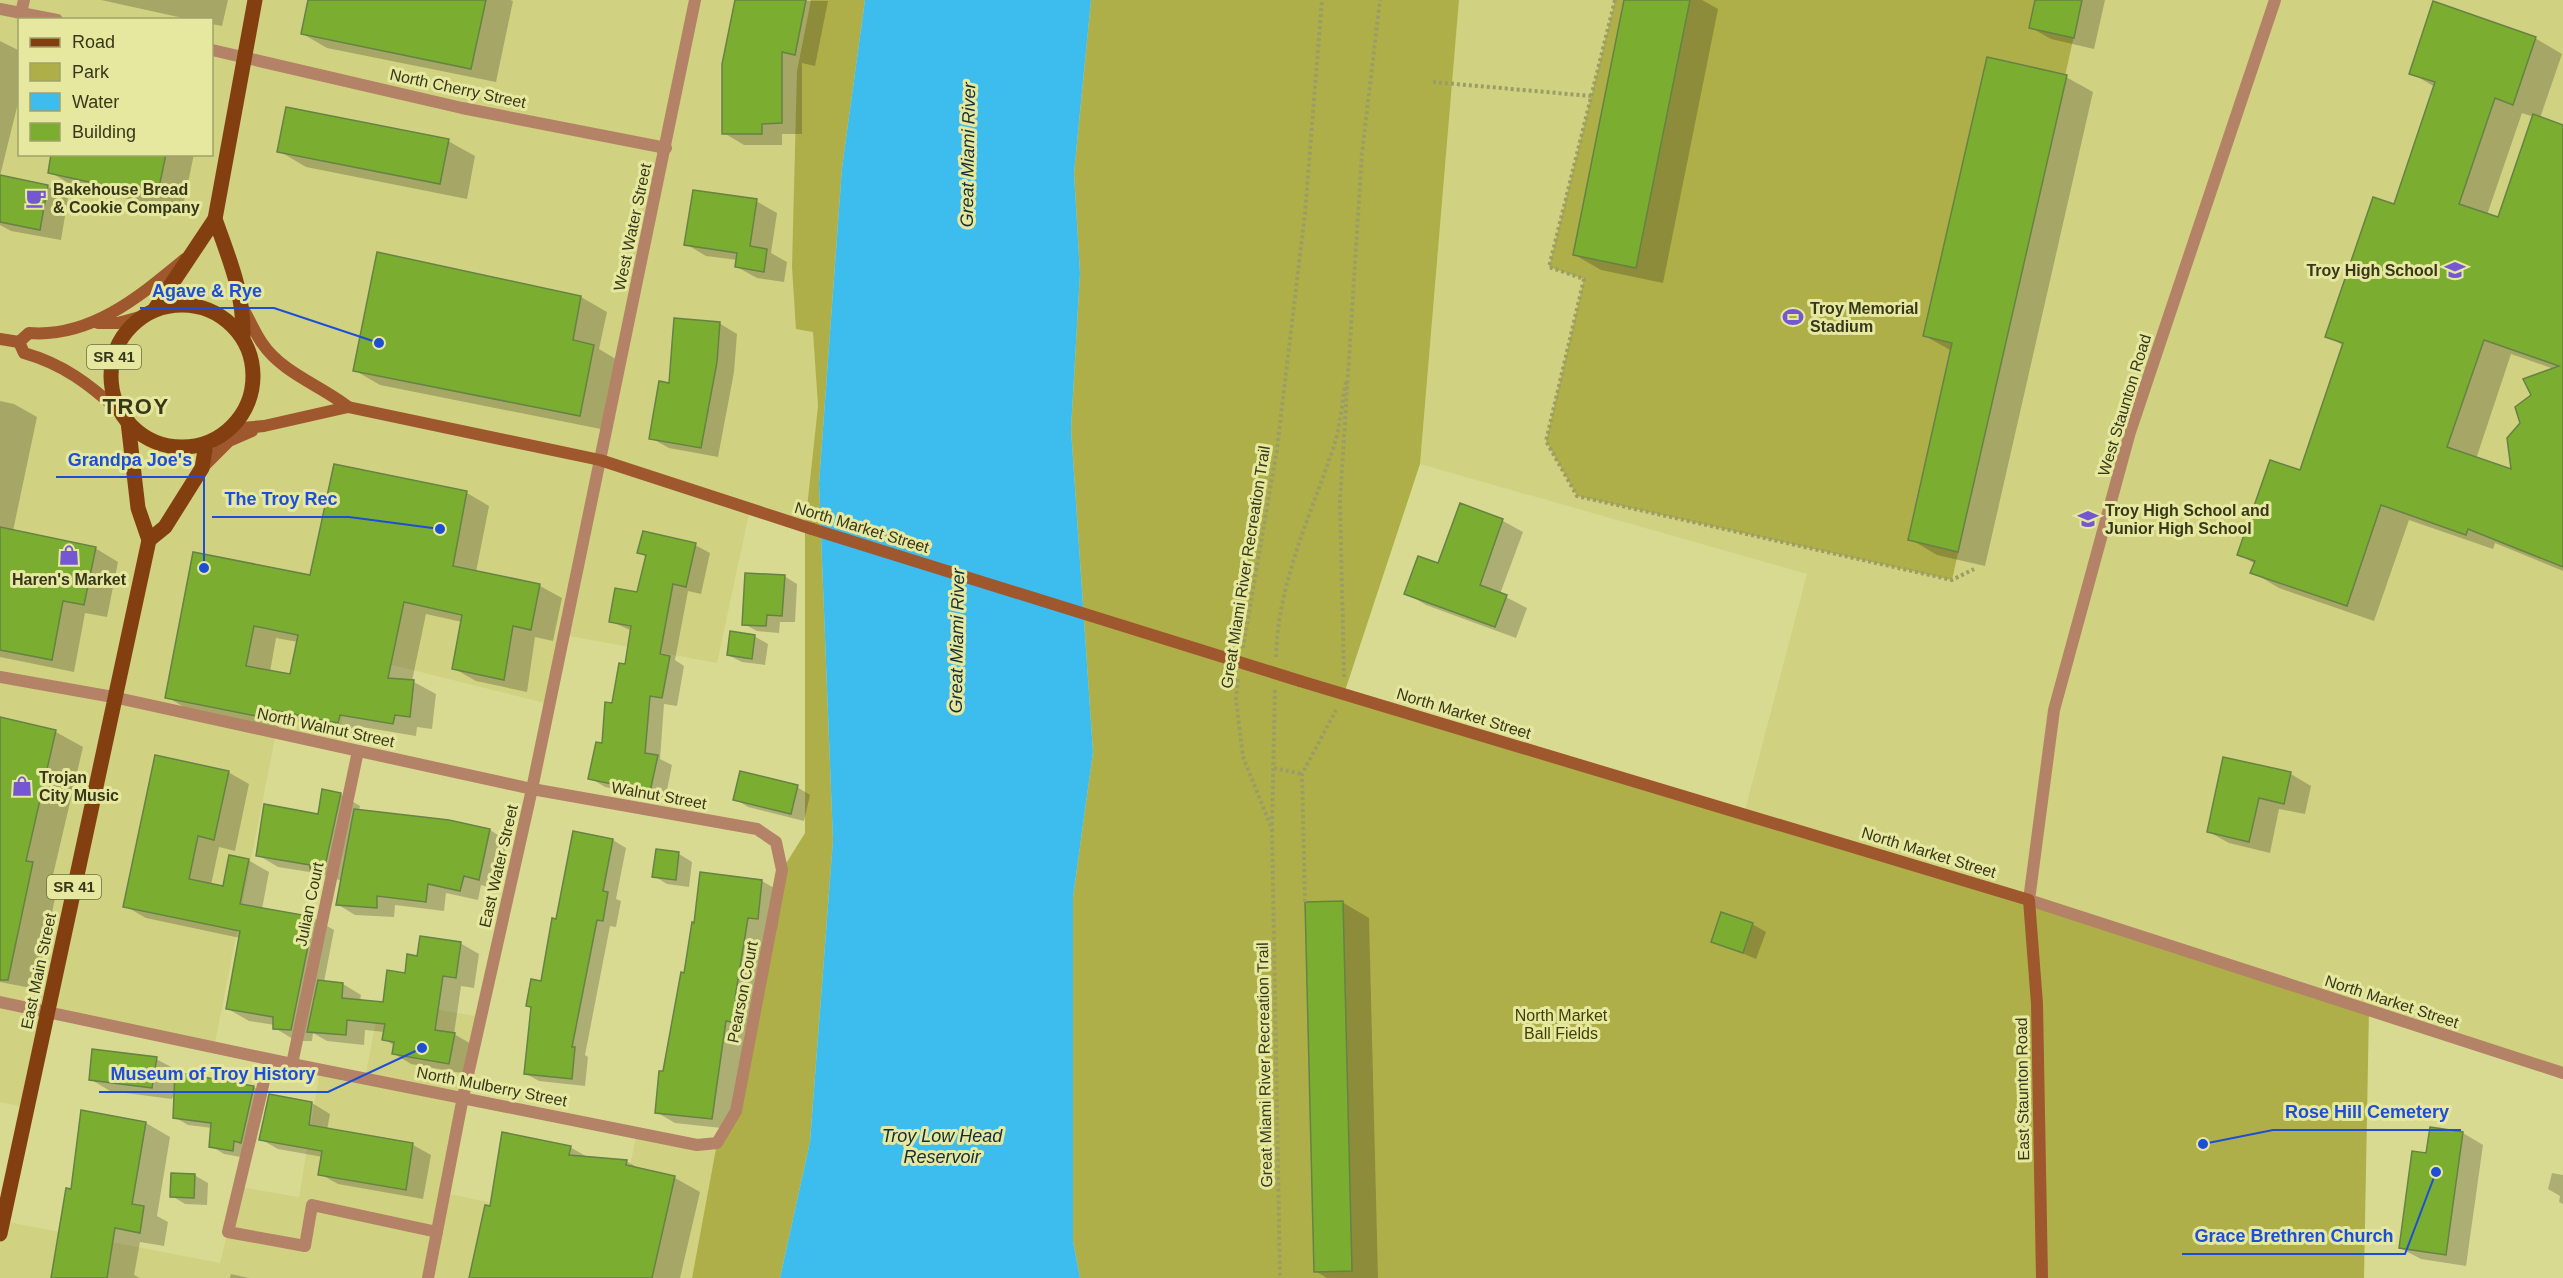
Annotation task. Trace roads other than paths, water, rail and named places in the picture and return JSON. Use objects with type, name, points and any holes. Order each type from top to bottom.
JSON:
[{"type":"main road","points":[[151,312],[215,219],[255,0]]},
{"type":"main road","points":[[19,342],[24,353],[50,360],[94,388],[148,439],[166,446],[186,447],[206,444],[230,429],[244,411],[253,389],[253,366],[245,341],[244,310],[237,280],[215,219]]},
{"type":"main road","points":[[19,342],[29,333],[44,334],[91,323],[110,315],[133,300],[194,251]]},
{"type":"main road","points":[[91,323],[118,323],[151,312],[185,305],[214,311],[230,323],[245,341],[271,354],[308,382],[336,397],[348,407]]},
{"type":"main road","points":[[244,310],[262,344],[271,354]]},
{"type":"main road","name":"SR 41","points":[[124,416],[111,387],[112,362],[120,339],[151,312]]},
{"type":"main road","points":[[0,339],[19,342]]},
{"type":"main road","points":[[230,429],[264,426],[348,407]]},
{"type":"main road","name":"North Market Street","points":[[348,407],[600,460],[812,529],[1300,681],[2029,900]]},
{"type":"main road","points":[[124,416],[138,508],[149,540],[165,527],[202,468],[229,441],[264,426]]},
{"type":"main road","points":[[202,468],[206,444]]},
{"type":"main road","name":"East Main Street","points":[[0,1234],[113,697],[149,540]]},
{"type":"main road","name":"East Staunton Road","points":[[2029,900],[2037,1004],[2042,1278]]},
{"type":"street","name":"West Water Street","points":[[600,460],[695,0]]},
{"type":"street","name":"West Staunton Road","points":[[2029,900],[2054,710],[2130,432],[2276,0]]},
{"type":"street","points":[[0,9],[23,6],[52,18]]},
{"type":"street","name":"North Cherry Street","points":[[213,50],[462,108],[666,148]]},
{"type":"street","name":"East Water Street","points":[[428,1278],[463,1097],[532,789],[600,460]]},
{"type":"street","name":"North Walnut Street","points":[[0,677],[113,697],[532,789]]},
{"type":"street","name":"Julian Court","points":[[292,1064],[358,751]]},
{"type":"street","name":"Walnut Street","points":[[532,789],[757,829],[776,842]]},
{"type":"street","name":"Pearson Court","points":[[717,1143],[736,1111],[782,870],[776,842]]},
{"type":"street","name":"North Market Street","points":[[2029,900],[2563,1073]]},
{"type":"street","name":"North Mulberry Street","points":[[0,1002],[269,1060],[697,1145],[717,1143]]},
{"type":"street","points":[[269,1060],[228,1232],[305,1246],[312,1205],[437,1232]]},
{"type":"water","name":"Troy Low Head Reservoir","points":[[865,0],[1091,0],[1074,173],[1080,273],[1071,429],[1093,752],[1073,897],[1073,1241],[1080,1278],[780,1278],[810,1142],[833,840],[819,484],[842,168]]},
{"type":"place","name":"Bakehouse Bread & Cookie Company","points":[[36,198]]},
{"type":"place","name":"Troy High School","points":[[2455,270]]},
{"type":"place","name":"Troy Memorial Stadium","points":[[1793,317]]},
{"type":"place","name":"Agave & Rye","points":[[379,343]]},
{"type":"place","name":"Troy High School and Junior High School","points":[[2088,519]]},
{"type":"place","name":"The Troy Rec","points":[[440,529]]},
{"type":"place","name":"Haren's Market","points":[[69,555]]},
{"type":"place","name":"Grandpa Joe's","points":[[204,568]]},
{"type":"place","name":"Trojan City Music","points":[[22,786]]},
{"type":"place","name":"Museum of Troy History","points":[[422,1048]]},
{"type":"place","name":"Rose Hill Cemetery","points":[[2203,1144]]},
{"type":"place","name":"Grace Brethren Church","points":[[2436,1172]]},
{"type":"district","name":"TROY","points":[[136,406]]},
{"type":"water label","name":"Great Miami River","points":[[968,155]]},
{"type":"water label","name":"Great Miami River","points":[[957,641]]},
{"type":"park label","name":"North Market Ball Fields","points":[[1561,1024]]}]
